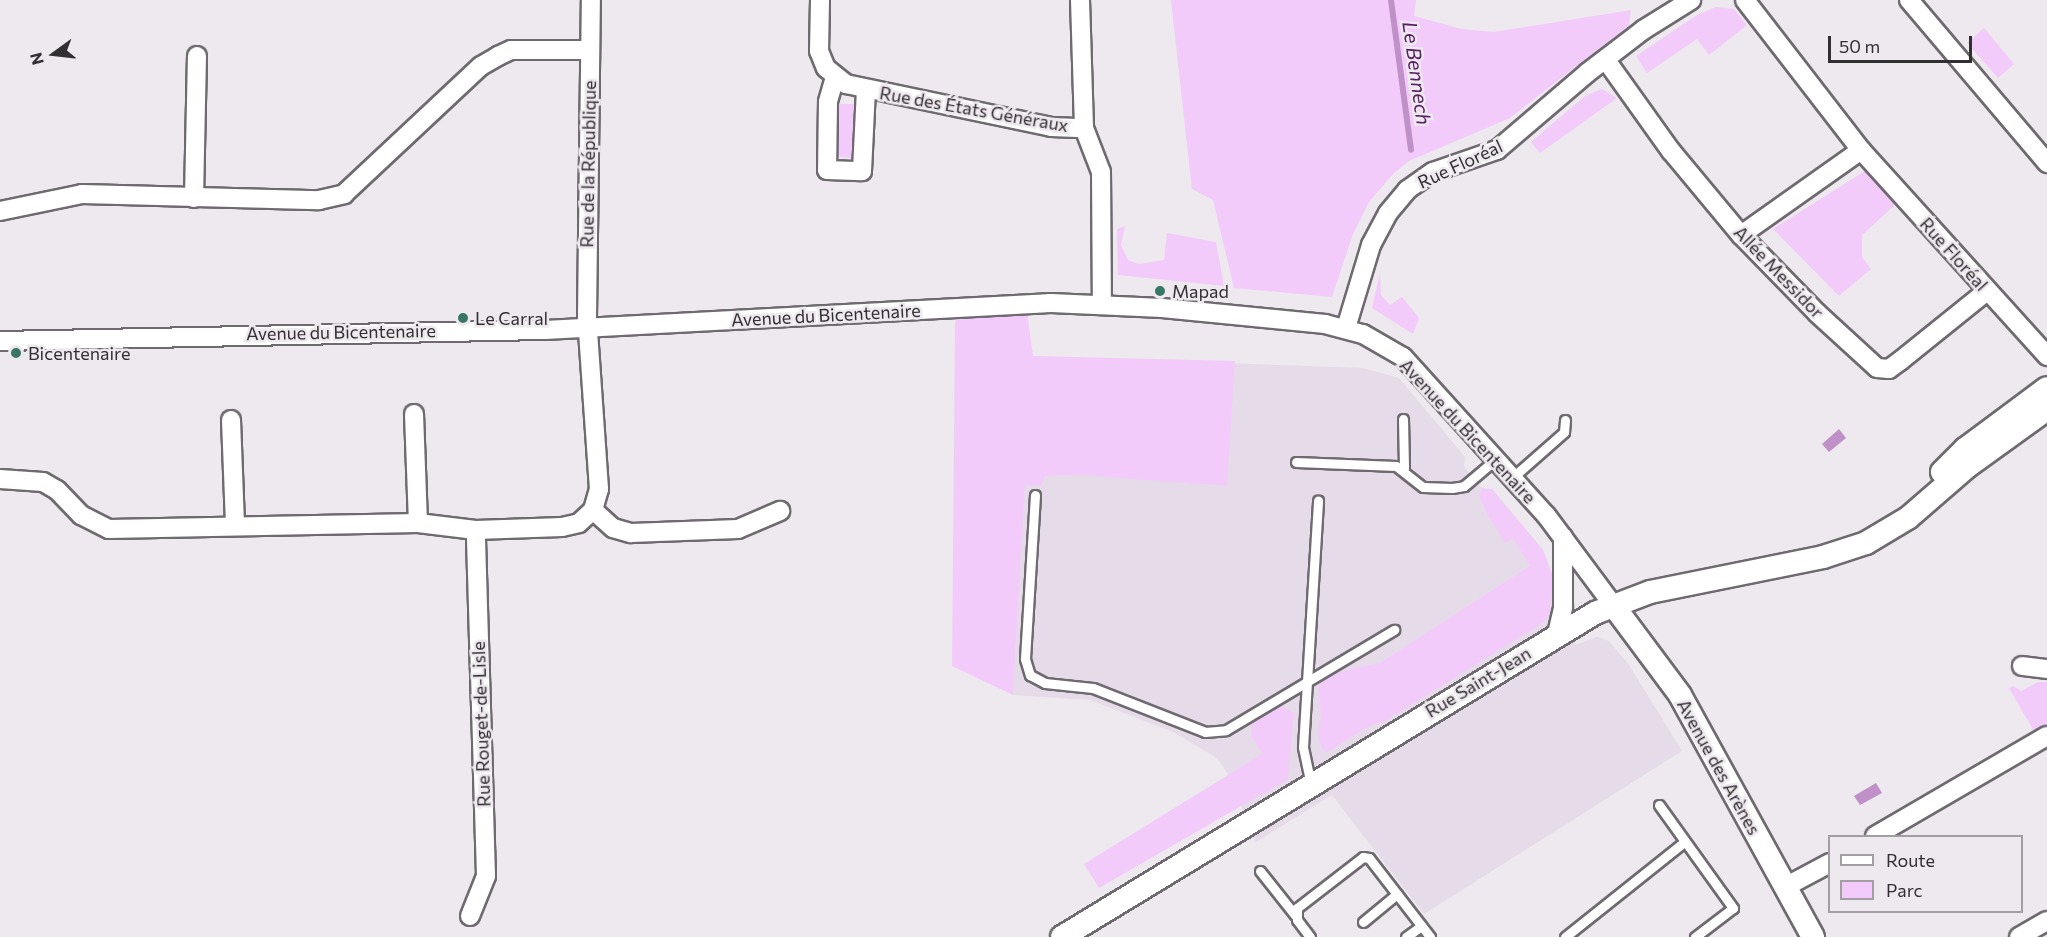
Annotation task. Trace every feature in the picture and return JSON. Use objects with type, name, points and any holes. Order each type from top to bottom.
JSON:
[{"type":"street","name":"Rue de la République","points":[[591,0],[589,328],[598,489],[593,510]]},
{"type":"street","points":[[820,0],[819,51],[835,77]]},
{"type":"street","points":[[1080,0],[1084,128]]},
{"type":"street","name":"Rue Floréal","points":[[1346,328],[1371,245],[1388,213],[1407,190],[1433,172],[1497,150],[1643,30],[1691,0]]},
{"type":"street","name":"Rue Floréal","points":[[1745,0],[1861,150],[2047,356]]},
{"type":"street","points":[[1910,0],[2047,163]]},
{"type":"street","points":[[0,211],[82,194],[319,200],[344,194],[481,66],[498,56],[511,50],[590,50]]},
{"type":"street","points":[[194,198],[197,56]]},
{"type":"street","name":"Allée Messidor","points":[[1606,60],[1671,151],[1742,235],[1817,313],[1877,368],[1889,369],[1987,291]]},
{"type":"street","name":"Rue des États Généraux","points":[[866,90],[862,171],[827,170],[828,102],[835,77],[866,90],[1051,127],[1084,128],[1101,171],[1102,304]]},
{"type":"street","points":[[1742,235],[1861,150]]},
{"type":"street","name":"Avenue du Bicentenaire","points":[[0,341],[589,328],[999,305],[1102,304],[1346,328],[1381,342],[1403,357],[1512,477],[1563,537],[1614,604]]},
{"type":"street","name":"Rue Saint-Jean","points":[[1926,503],[1938,477],[1956,457],[2047,388]]},
{"type":"street","name":"Rue Saint-Jean","points":[[1062,937],[1557,634],[1614,604],[1650,592],[1852,548],[1892,530],[1968,466],[2047,409]]},
{"type":"street","points":[[414,414],[418,523]]},
{"type":"street","points":[[231,420],[236,526]]},
{"type":"street","points":[[0,479],[43,482],[57,490],[81,516],[109,529],[418,523],[476,530],[562,527],[579,523],[593,510],[613,528],[631,533],[738,529],[780,511]]},
{"type":"street","name":"Rue Rouget-de-Lisle","points":[[470,916],[486,876],[476,530]]},
{"type":"street","points":[[1557,634],[1563,607],[1563,537]]},
{"type":"street","name":"Avenue des Arènes","points":[[1614,604],[1680,695],[1813,937]]},
{"type":"street","points":[[2022,666],[2047,669]]},
{"type":"street","points":[[1878,835],[2047,736]]},
{"type":"street","points":[[1785,887],[1828,864]]},
{"type":"street","points":[[2019,937],[2047,921]]},
{"type":"lane","points":[[1403,419],[1404,468]]},
{"type":"lane","points":[[1512,477],[1564,432],[1565,420]]},
{"type":"lane","points":[[1296,462],[1404,468],[1423,487],[1452,488],[1464,486],[1496,459]]},
{"type":"lane","points":[[1035,495],[1025,659],[1030,675],[1046,683],[1093,688],[1205,732],[1237,725],[1394,630]]},
{"type":"lane","points":[[1311,785],[1304,747],[1318,500]]},
{"type":"lane","points":[[1659,806],[1733,908],[1695,937]]},
{"type":"lane","points":[[1565,937],[1684,842]]},
{"type":"lane","points":[[1295,915],[1297,908],[1363,856],[1369,858],[1430,937]]},
{"type":"lane","points":[[1260,870],[1310,937]]},
{"type":"lane","points":[[1363,922],[1397,894]]},
{"type":"lane","points":[[1406,937],[1421,926]]},
{"type":"shaded area","points":[[1032,356],[1362,368],[1399,378],[1465,457],[1464,467],[1482,488],[1492,489],[1543,550],[1576,645],[1597,637],[1609,641],[1629,665],[1682,751],[1424,914],[1332,795],[1256,842],[1228,774],[1217,758],[1173,732],[1090,700],[1013,695]]},
{"type":"shaded area","points":[[1839,429],[1846,438],[1829,452],[1822,444]]},
{"type":"shaded area","points":[[1876,783],[1882,793],[1860,805],[1854,796]]},
{"type":"green space","points":[[1171,0],[1416,0],[1414,16],[1462,29],[1494,32],[1631,10],[1629,25],[1510,118],[1409,161],[1393,174],[1369,202],[1353,234],[1332,297],[1234,288],[1213,200],[1192,189]]},
{"type":"green space","points":[[1716,7],[1734,9],[1747,25],[1709,55],[1697,39],[1647,73],[1636,56],[1697,15]]},
{"type":"green space","points":[[1984,28],[2014,64],[1998,78],[1967,43]]},
{"type":"green space","points":[[1602,89],[1617,98],[1540,153],[1531,142],[1585,96]]},
{"type":"green space","points":[[837,104],[855,104],[856,159],[835,156]]},
{"type":"green space","points":[[1865,171],[1895,205],[1862,235],[1862,257],[1871,269],[1839,296],[1773,229]]},
{"type":"green space","points":[[1125,226],[1121,245],[1128,260],[1139,264],[1164,260],[1167,233],[1216,242],[1224,286],[1118,275],[1117,229]]},
{"type":"green space","points":[[1380,273],[1381,295],[1390,305],[1402,297],[1419,318],[1413,334],[1372,308]]},
{"type":"green space","points":[[1027,313],[1033,356],[1235,361],[1227,486],[1082,475],[1045,476],[1041,486],[1025,485],[1013,695],[952,666],[955,324],[957,318]]},
{"type":"green space","points":[[1482,489],[1492,489],[1543,550],[1553,576],[1550,614],[1544,622],[1385,721],[1371,725],[1327,752],[1322,749],[1318,733],[1321,717],[1318,687],[1325,680],[1342,671],[1380,663],[1530,566],[1513,538],[1505,543],[1488,516],[1479,496]]},
{"type":"green space","points":[[2038,682],[2047,682],[2047,725],[2035,733],[2009,688],[2013,686],[2021,691]]},
{"type":"green space","points":[[1279,705],[1294,713],[1288,779],[1099,888],[1084,864],[1262,754],[1251,735],[1252,724]]},
{"type":"waterway","name":"Le Bennech","points":[[1391,0],[1411,150]]},
{"type":"place","name":"Mapad","points":[[1160,291]]},
{"type":"place","name":"Le Carral","points":[[463,318]]},
{"type":"place","name":"Bicentenaire","points":[[16,353]]}]
